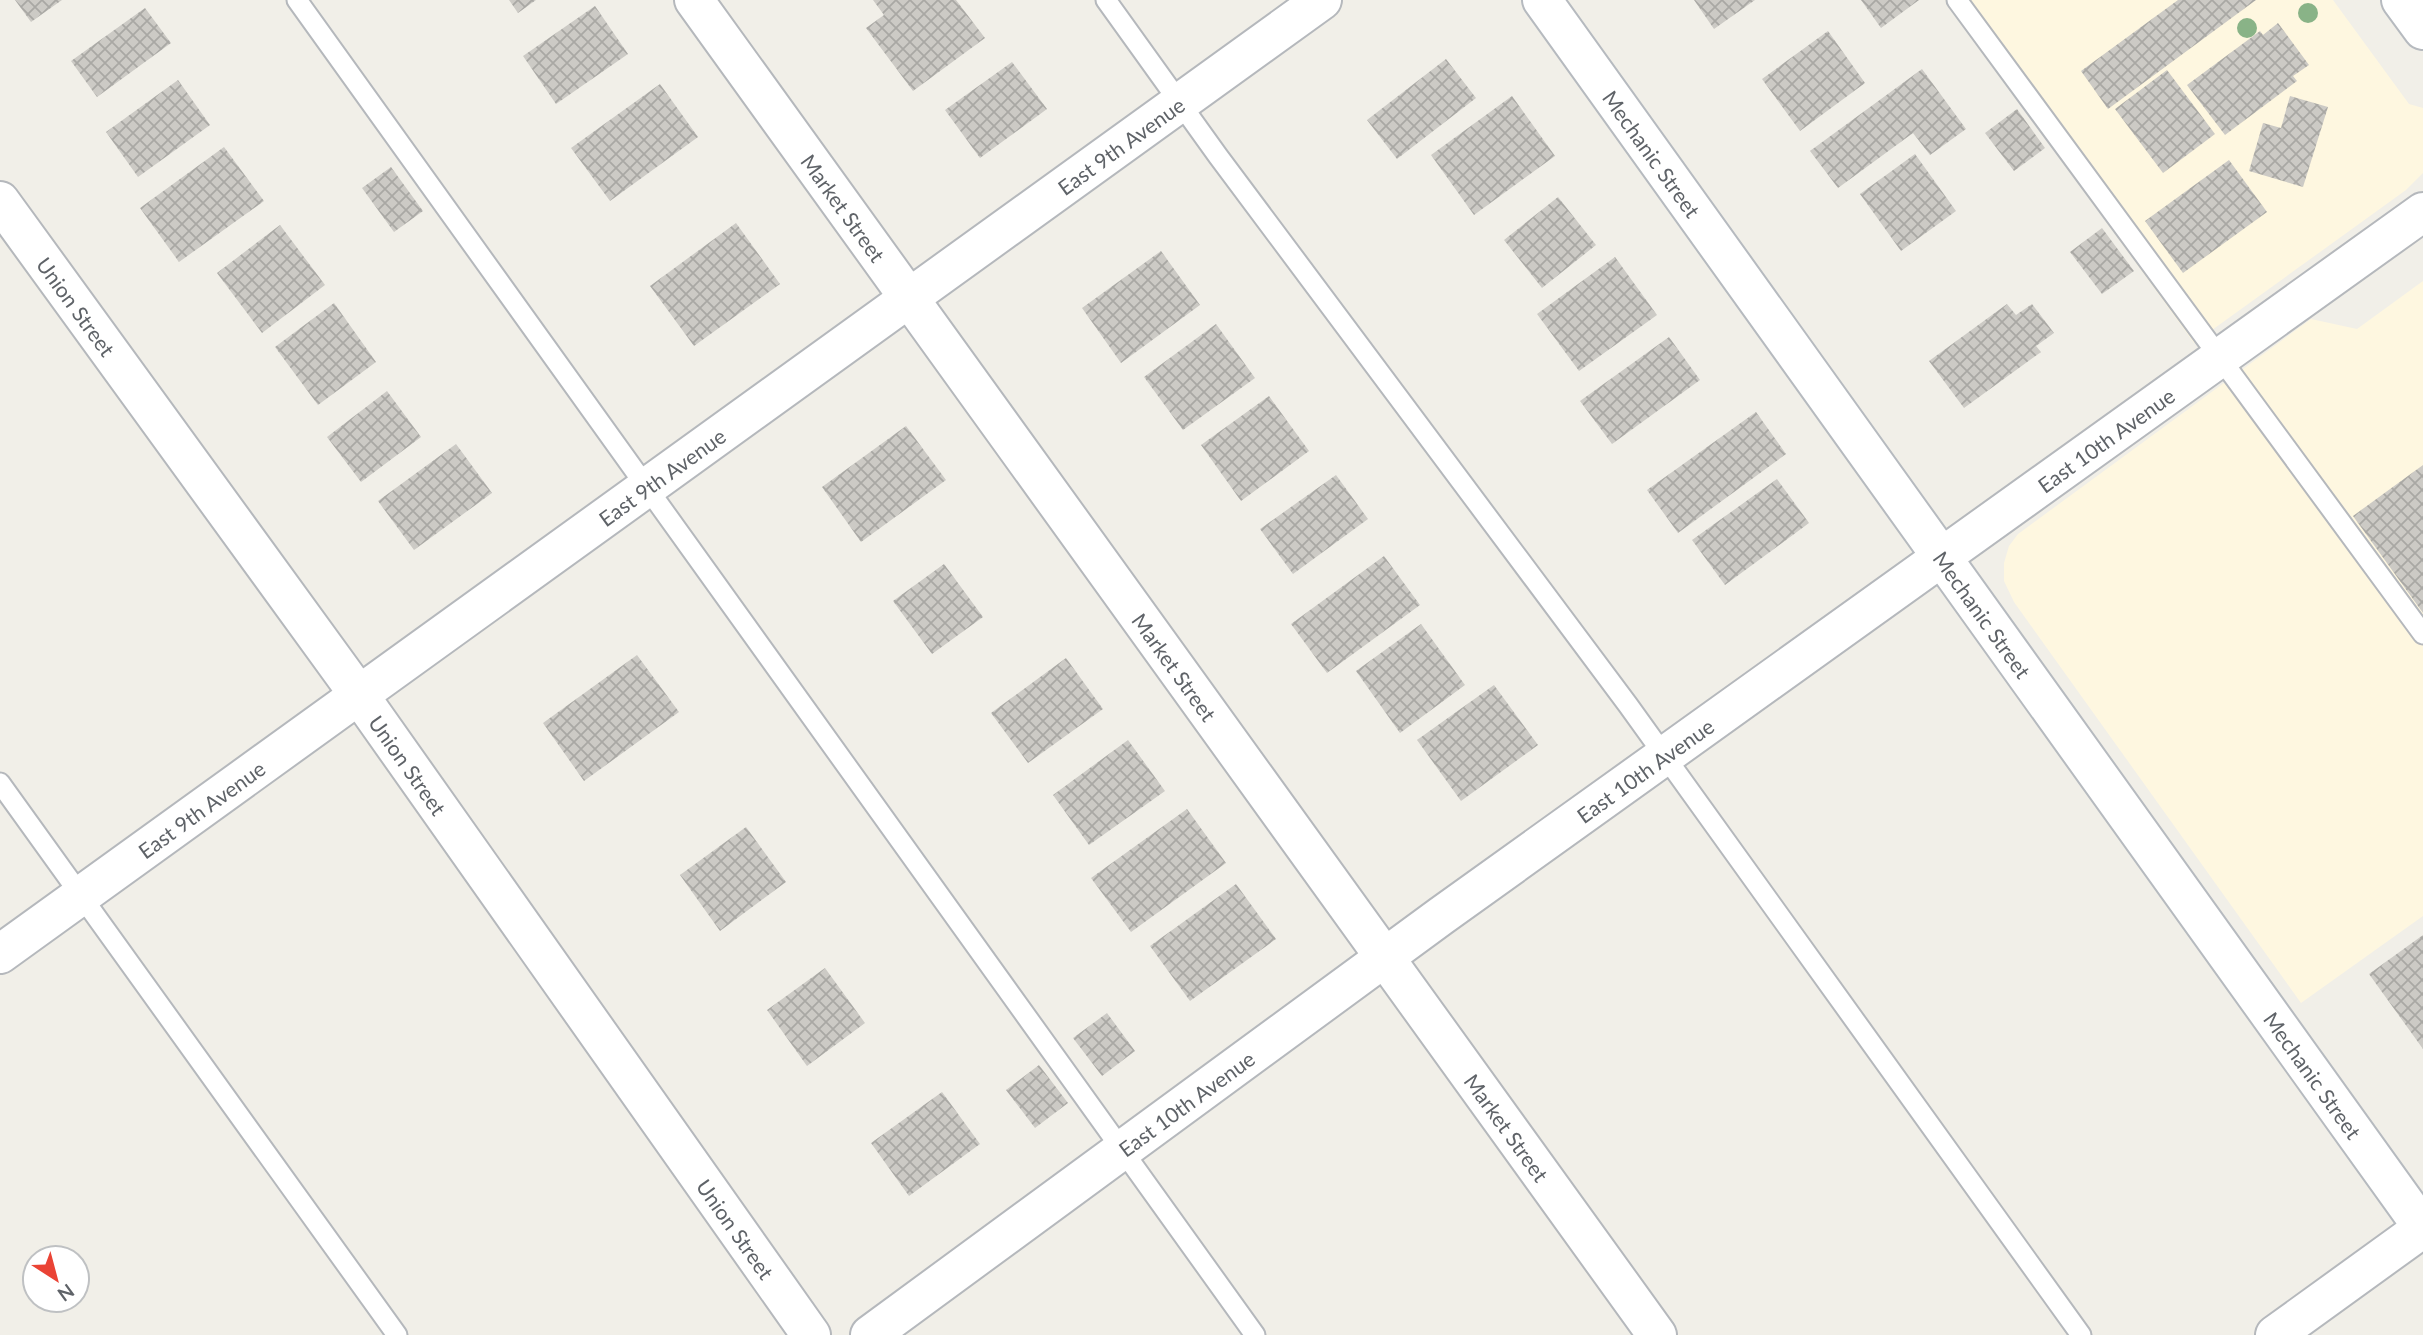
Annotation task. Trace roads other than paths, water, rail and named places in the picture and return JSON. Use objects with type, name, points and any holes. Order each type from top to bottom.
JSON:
[{"type":"street","name":"Market Street","points":[[694,0],[907,299],[1657,1335]]},
{"type":"street","name":"East 9th Avenue","points":[[0,954],[1322,0]]},
{"type":"street","name":"Mechanic Street","points":[[1542,0],[2423,1228]]},
{"type":"street","points":[[2401,0],[2423,30]]},
{"type":"street","name":"Union Street","points":[[0,201],[359,695],[811,1335]]},
{"type":"street","name":"East 10th Avenue","points":[[870,1335],[1385,957],[2423,212]]},
{"type":"street","points":[[2275,1335],[2423,1228]]},
{"type":"lane","points":[[297,0],[1255,1335]]},
{"type":"lane","points":[[1106,0],[1664,756],[2081,1335]]},
{"type":"lane","points":[[1957,0],[2423,634]]},
{"type":"lane","points":[[0,783],[397,1335]]}]
